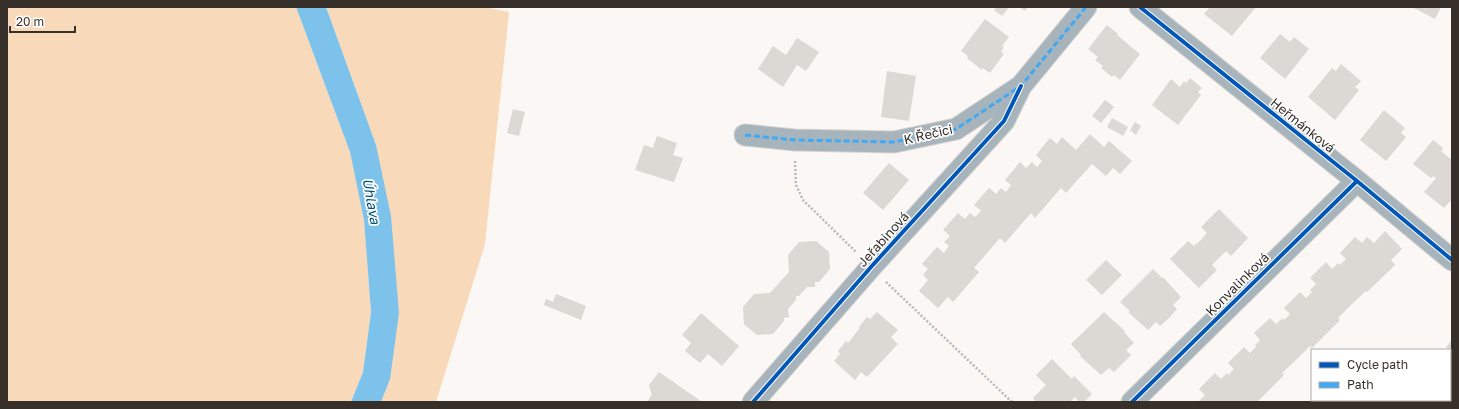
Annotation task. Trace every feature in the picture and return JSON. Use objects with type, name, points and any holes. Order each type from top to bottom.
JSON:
[{"type":"street","name":"K Řečici","points":[[745,135],[795,140],[894,142],[956,129],[1021,86],[1086,7]]},
{"type":"street","name":"Heřmánková","points":[[1140,7],[1356,181],[1449,251]]},
{"type":"street","name":"Jeřabinová","points":[[753,402],[871,267],[1004,122],[1021,86]]},
{"type":"street","name":"Konvalinková","points":[[1132,402],[1356,181]]},
{"type":"shaded area","points":[[7,7],[296,7],[350,152],[364,219],[371,312],[363,372],[351,402],[7,402]]},
{"type":"shaded area","points":[[326,7],[484,7],[509,12],[485,244],[436,402],[381,402],[390,379],[376,145]]},
{"type":"water","name":"Úhlava","points":[[296,7],[326,7],[376,145],[391,216],[399,313],[390,379],[381,402],[351,402],[363,372],[371,312],[364,220],[350,152]]},
{"type":"building","points":[[996,7],[1009,7],[1002,16],[994,10]]},
{"type":"building","points":[[1019,7],[1028,7],[1025,11]]},
{"type":"building","points":[[1210,7],[1256,7],[1232,36],[1204,14]]},
{"type":"building","points":[[1412,7],[1441,7],[1435,19]]},
{"type":"building","points":[[985,19],[1009,37],[1002,46],[1004,47],[1001,52],[1004,54],[990,73],[983,68],[982,70],[961,51]]},
{"type":"building","points":[[1107,25],[1140,54],[1120,80],[1114,75],[1112,77],[1101,68],[1103,66],[1095,60],[1098,57],[1088,49]]},
{"type":"building","points":[[1280,34],[1290,42],[1294,37],[1309,49],[1285,79],[1260,58]]},
{"type":"building","points":[[797,38],[819,52],[806,71],[797,65],[783,87],[758,69],[773,46],[786,55]]},
{"type":"building","points":[[1341,64],[1361,81],[1355,87],[1359,90],[1335,120],[1308,97],[1332,68],[1336,71]]},
{"type":"building","points":[[887,71],[916,76],[909,121],[881,117]]},
{"type":"building","points":[[1190,78],[1202,88],[1198,92],[1201,95],[1178,125],[1152,105],[1171,79],[1180,87],[1184,81],[1186,83]]},
{"type":"building","points":[[1105,100],[1114,107],[1101,123],[1092,116]]},
{"type":"building","points":[[513,109],[525,112],[519,136],[507,133]]},
{"type":"building","points":[[1384,110],[1405,128],[1401,133],[1406,137],[1386,161],[1360,140]]},
{"type":"building","points":[[1112,118],[1128,127],[1123,136],[1107,127]]},
{"type":"building","points":[[1135,122],[1141,126],[1136,135],[1130,130]]},
{"type":"building","points":[[1090,134],[1104,147],[1109,141],[1132,161],[1120,174],[1113,168],[1106,176],[1092,164],[1066,193],[1061,188],[1035,218],[1031,213],[1005,243],[1000,238],[974,268],[979,272],[953,302],[948,297],[938,308],[919,291],[928,280],[923,275],[928,269],[922,264],[937,247],[944,253],[949,246],[944,242],[950,236],[943,230],[958,213],[965,219],[970,213],[975,217],[981,211],[974,205],[989,188],[996,194],[1001,188],[1006,192],[1011,185],[1005,180],[1020,162],[1026,168],[1032,162],[1037,167],[1042,161],[1036,155],[1050,138],[1057,144],[1062,137],[1076,150]]},
{"type":"building","points":[[657,136],[677,143],[673,155],[683,158],[674,182],[635,170],[644,145],[653,148]]},
{"type":"building","points":[[1433,140],[1443,148],[1441,151],[1452,160],[1452,199],[1444,208],[1424,192],[1436,178],[1433,176],[1431,178],[1413,164]]},
{"type":"building","points":[[889,163],[909,180],[883,210],[863,193]]},
{"type":"building","points":[[1219,209],[1248,238],[1231,256],[1226,251],[1212,265],[1217,270],[1199,288],[1170,259],[1188,241],[1194,246],[1201,240],[1207,233],[1201,227]]},
{"type":"building","points":[[1385,231],[1402,249],[1391,260],[1395,265],[1338,318],[1340,320],[1312,348],[1310,346],[1282,373],[1284,375],[1257,402],[1199,401],[1205,395],[1199,389],[1215,373],[1221,379],[1227,373],[1228,375],[1234,369],[1228,363],[1244,347],[1250,353],[1256,347],[1255,345],[1260,340],[1254,333],[1270,318],[1276,324],[1283,318],[1284,320],[1290,314],[1284,308],[1300,292],[1306,298],[1312,292],[1310,290],[1316,284],[1310,278],[1326,262],[1332,269],[1338,263],[1340,265],[1346,259],[1340,253],[1355,237],[1362,243],[1367,237],[1374,243]]},
{"type":"building","points":[[816,241],[829,252],[830,269],[819,282],[815,282],[815,287],[807,287],[799,296],[796,296],[796,300],[788,309],[789,317],[784,318],[784,321],[773,334],[757,335],[744,324],[743,307],[754,294],[770,293],[789,272],[788,255],[799,242]]},
{"type":"building","points":[[1106,260],[1122,275],[1102,295],[1086,280]]},
{"type":"building","points":[[1153,269],[1162,278],[1163,277],[1181,297],[1173,305],[1177,309],[1169,318],[1160,326],[1156,322],[1148,330],[1128,312],[1130,311],[1120,302]]},
{"type":"building","points":[[556,294],[586,306],[581,320],[544,305],[546,299],[553,302]]},
{"type":"building","points":[[877,312],[898,330],[891,337],[898,344],[867,377],[861,372],[855,380],[834,361],[840,354],[838,351],[846,341],[848,343],[867,317],[870,319]]},
{"type":"building","points":[[1104,312],[1125,331],[1124,332],[1134,343],[1126,350],[1131,355],[1114,372],[1109,368],[1101,375],[1080,356],[1081,355],[1071,344]]},
{"type":"building","points":[[701,313],[739,346],[722,366],[708,354],[700,363],[685,351],[691,343],[682,335]]},
{"type":"building","points":[[1452,340],[1452,369],[1451,349],[1446,347]]},
{"type":"building","points":[[1052,359],[1072,379],[1074,376],[1092,394],[1084,402],[1079,402],[1075,397],[1070,402],[1036,402],[1033,398],[1046,385],[1036,375]]},
{"type":"building","points":[[659,372],[702,402],[647,402],[652,394],[649,385]]},
{"type":"marked path","points":[[745,135],[795,140],[894,142],[956,129],[1021,86],[1086,7]]},
{"type":"cycle path","points":[[1140,7],[1357,181],[1452,260]]},
{"type":"cycle path","points":[[753,402],[871,267],[1004,121],[1021,86]]},
{"type":"cycle path","points":[[1132,402],[1357,181]]}]
